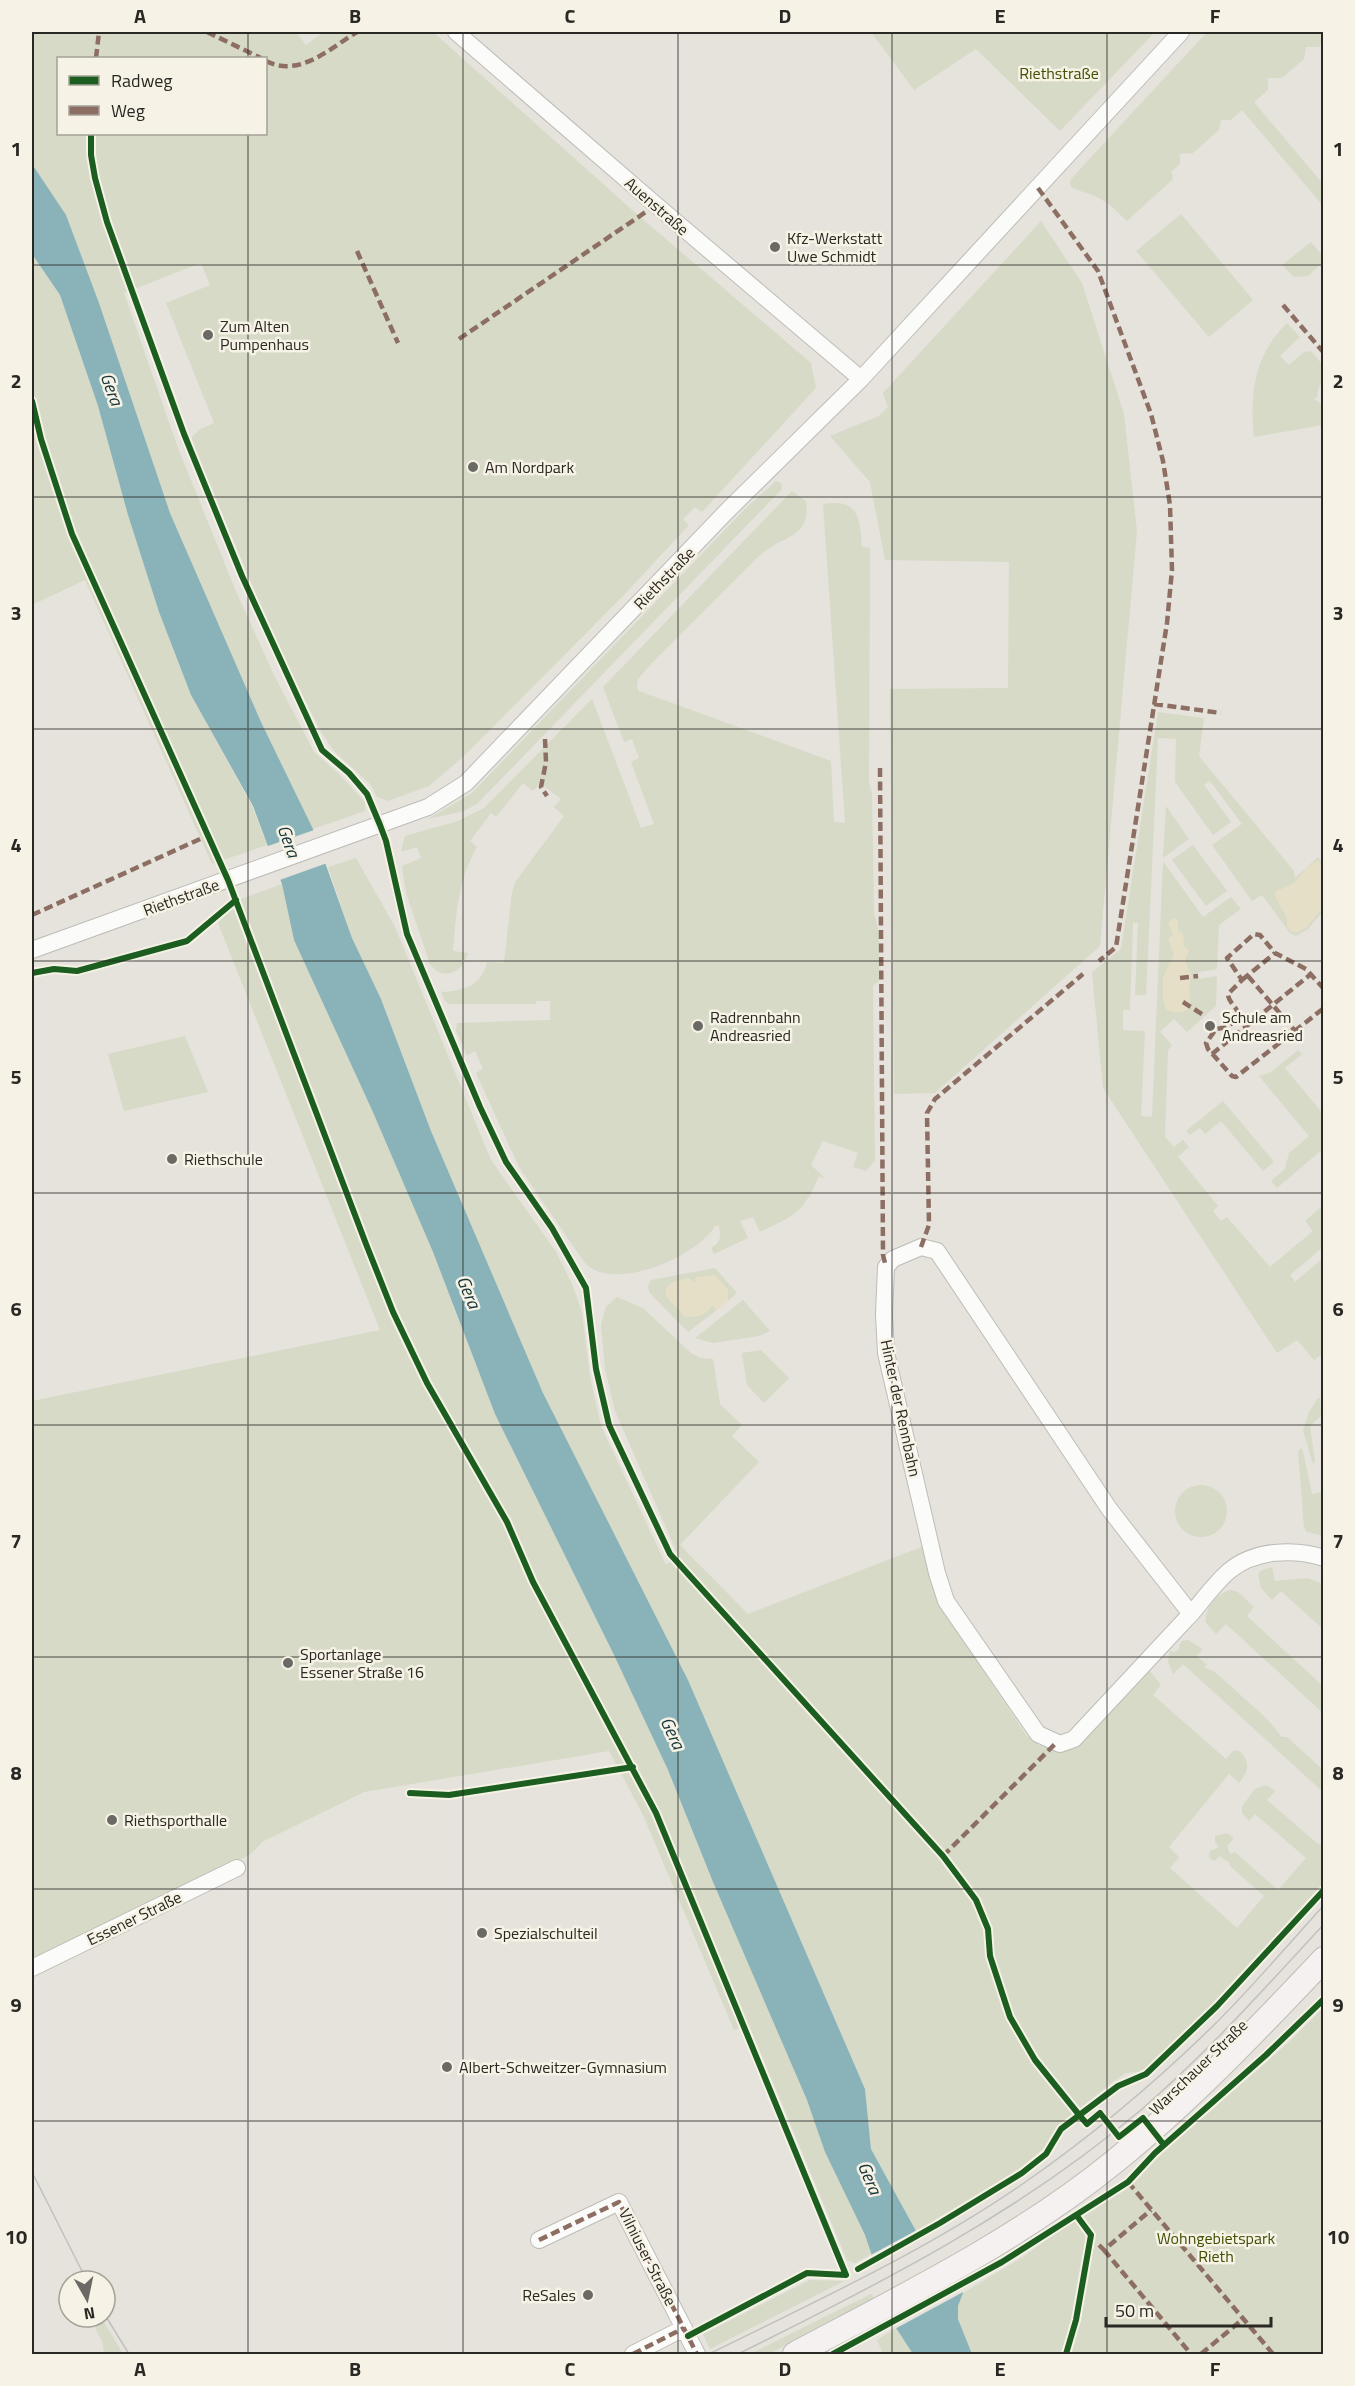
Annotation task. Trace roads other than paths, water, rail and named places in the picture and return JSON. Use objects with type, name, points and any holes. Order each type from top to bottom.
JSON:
[{"type":"street","name":"Auenstraße","points":[[456,32],[861,379]]},
{"type":"street","name":"Riethstraße","points":[[32,950],[428,807],[466,783],[727,511],[861,379],[1181,32]]},
{"type":"street","name":"Hinter der Rennbahn","points":[[1191,1614],[1110,1510],[937,1251],[921,1247],[893,1259],[886,1267],[884,1314],[886,1353],[937,1573],[946,1601],[1038,1734],[1056,1743],[1065,1743],[1074,1738],[1191,1614],[1229,1571],[1243,1562],[1284,1551],[1323,1558]]},
{"type":"street","name":"Essener Straße","points":[[32,1968],[237,1868]]},
{"type":"street","name":"Warschauer Straße","points":[[795,2355],[962,2264],[1056,2204],[1113,2163],[1179,2107],[1240,2048],[1323,1959]]},
{"type":"street","name":"Vilniuser Straße","points":[[540,2240],[619,2202],[697,2355]]},
{"type":"street","points":[[633,2355],[684,2328]]},
{"type":"water","name":"Gera","points":[[32,164],[66,215],[99,303],[170,513],[261,722],[313,829],[352,938],[381,999],[431,1131],[543,1393],[688,1680],[865,2089],[871,2149],[916,2231],[963,2293],[958,2306],[958,2319],[972,2354],[913,2354],[896,2328],[865,2235],[825,2152],[807,2100],[713,1882],[668,1770],[495,1414],[433,1252],[372,1110],[294,940],[282,884],[253,806],[191,695],[159,612],[128,515],[98,406],[60,295],[32,254]]},
{"type":"tram line","points":[[709,2354],[830,2295],[909,2253],[987,2208],[1050,2165],[1124,2107],[1194,2045],[1244,1994],[1324,1905]]},
{"type":"tram line","points":[[738,2354],[844,2301],[948,2244],[1048,2181],[1096,2146],[1142,2109],[1190,2065],[1324,1924]]},
{"type":"tram line","points":[[32,2172],[81,2269]]},
{"type":"tram line","points":[[114,2329],[129,2354]]},
{"type":"place","name":"Kfz-Werkstatt Uwe Schmidt","points":[[775,247]]},
{"type":"place","name":"Zum Alten Pumpenhaus","points":[[208,335]]},
{"type":"place","name":"Am Nordpark","points":[[473,467]]},
{"type":"place","name":"Radrennbahn Andreasried","points":[[698,1026]]},
{"type":"place","name":"Schule am Andreasried","points":[[1210,1026]]},
{"type":"place","name":"Riethschule","points":[[172,1159]]},
{"type":"place","name":"Sportanlage Essener Straße 16","points":[[288,1663]]},
{"type":"place","name":"Riethsporthalle","points":[[112,1820]]},
{"type":"place","name":"Spezialschulteil","points":[[482,1933]]},
{"type":"place","name":"Albert-Schweitzer-Gymnasium","points":[[447,2067]]},
{"type":"place","name":"ReSales","points":[[588,2295]]},
{"type":"park label","name":"Wohngebietspark Rieth","points":[[1216,2247]]}]
